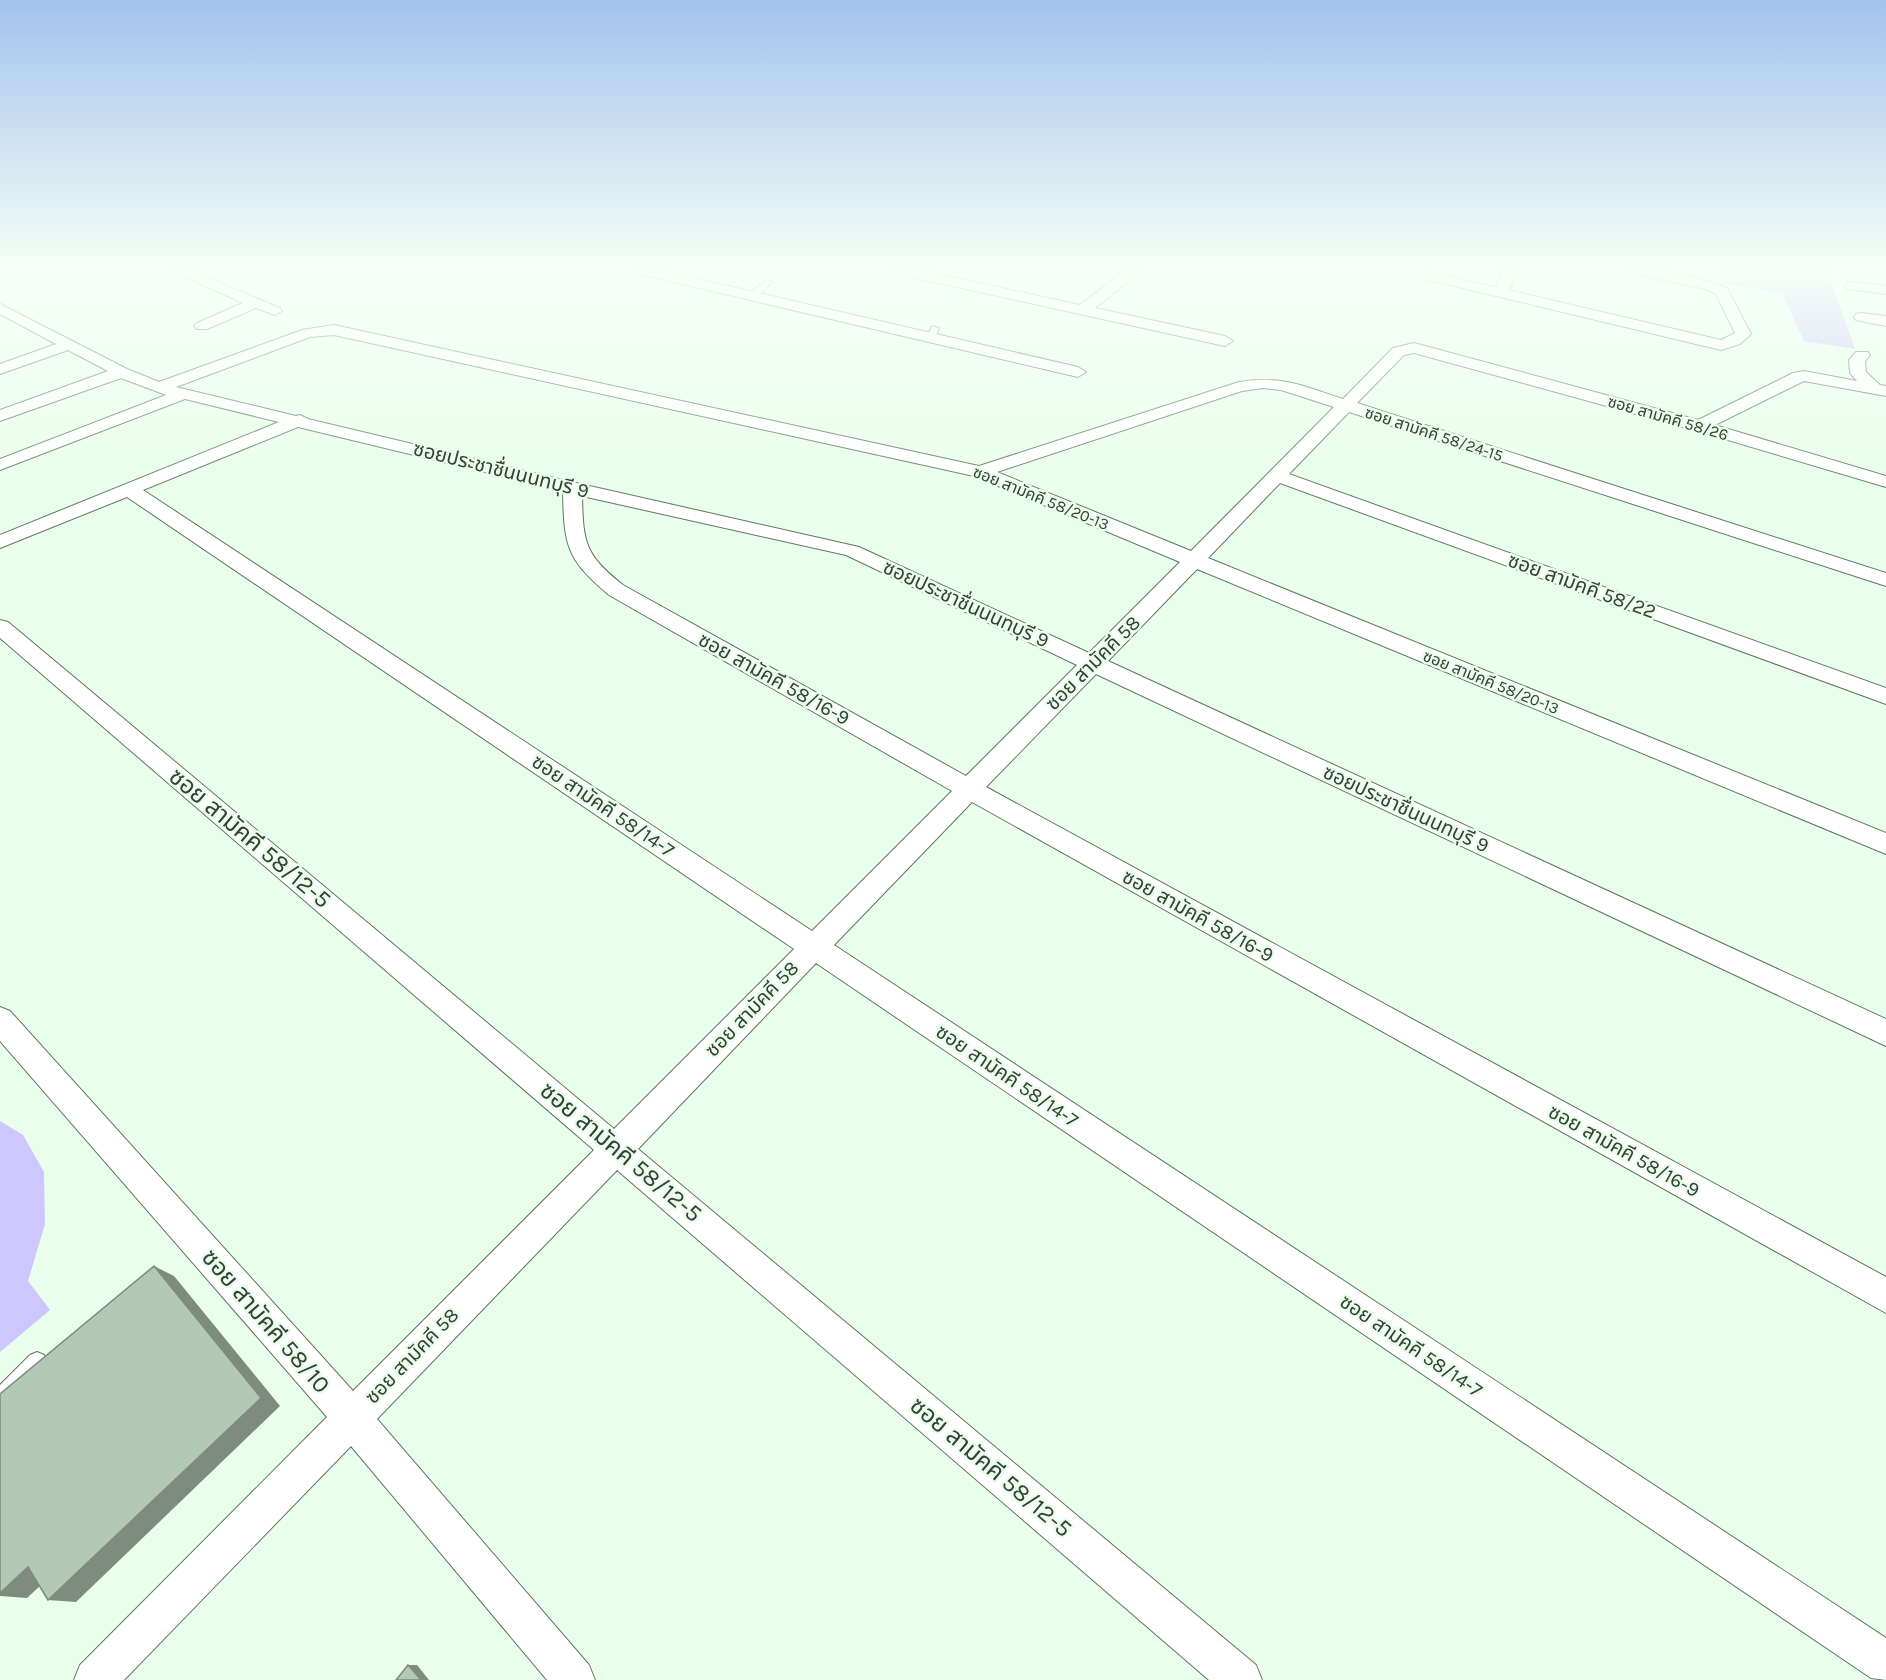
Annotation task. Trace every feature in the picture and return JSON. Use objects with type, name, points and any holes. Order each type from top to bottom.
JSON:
[{"type":"street","points":[[0,369],[58,348]]},
{"type":"street","name":"ซอยประชาชื่นนนทบุรี 9","points":[[78,348],[121,372],[159,388],[300,420],[572,488],[852,551],[1886,1033]]},
{"type":"street","name":"ซอย สามัคคี 58/20-13","points":[[159,388],[266,348]]},
{"type":"street","name":"ซอย สามัคคี 58/20-13","points":[[418,348],[980,472],[1886,844]]},
{"type":"street","points":[[990,348],[1078,372]]},
{"type":"street","name":"ซอย สามัคคี 58","points":[[95,1680],[813,946],[1278,476],[1345,405],[1399,351],[1412,348]]},
{"type":"street","name":"ซอย สามัคคี 58/26","points":[[1415,348],[1700,426],[1886,482]]},
{"type":"street","points":[[1862,355],[1857,360],[1858,373],[1880,389]]},
{"type":"street","points":[[0,416],[121,372]]},
{"type":"street","points":[[1700,426],[1793,378],[1804,376],[1880,389]]},
{"type":"street","name":"ซอย สามัคคี 58/24-15","points":[[980,472],[1239,387],[1254,384],[1283,385],[1886,580]]},
{"type":"street","points":[[0,465],[183,394]]},
{"type":"street","points":[[0,542],[300,420]]},
{"type":"street","name":"ซอย สามัคคี 58/22","points":[[1278,476],[1886,696]]},
{"type":"street","name":"ซอย สามัคคี 58/16-9","points":[[572,488],[575,539],[596,574],[616,590],[969,789],[1886,1296]]},
{"type":"street","name":"ซอย สามัคคี 58/14-7","points":[[128,489],[1886,1663]]},
{"type":"street","name":"ซอย สามัคคี 58/12-5","points":[[0,627],[1241,1680]]},
{"type":"street","name":"ซอย สามัคคี 58/10","points":[[0,1020],[352,1418],[574,1680]]},
{"type":"lane","points":[[0,1399],[37,1362]]},
{"type":"shaded area","points":[[0,1121],[23,1135],[44,1172],[45,1224],[28,1281],[50,1310],[0,1352]]},
{"type":"building","points":[[154,1266],[261,1398],[48,1600],[28,1567],[0,1593],[0,1394]]},
{"type":"building","points":[[408,1665],[421,1680],[396,1680]]}]
